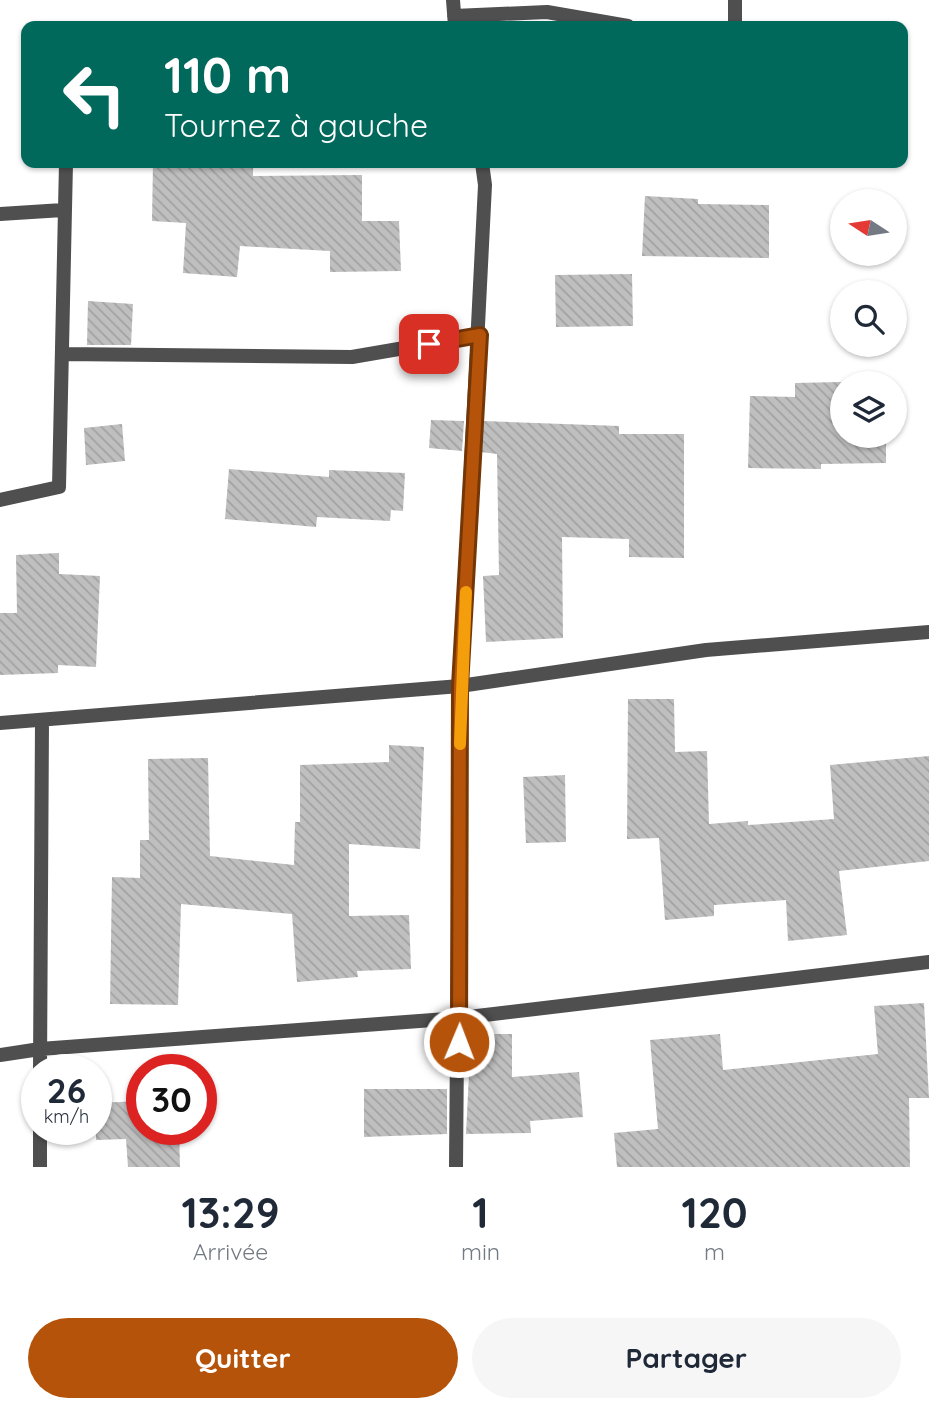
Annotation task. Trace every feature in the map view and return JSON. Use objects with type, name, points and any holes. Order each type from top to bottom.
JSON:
[{"type":"street","points":[[453,0],[455,21],[547,12],[599,21]]},
{"type":"street","points":[[734,0],[735,21]]},
{"type":"street","points":[[0,500],[59,487],[65,168]]},
{"type":"street","points":[[456,1167],[460,1018],[460,686],[480,335],[485,185],[483,168]]},
{"type":"street","points":[[0,214],[63,210]]},
{"type":"street","points":[[62,354],[352,357],[480,335]]},
{"type":"street","points":[[0,723],[460,686],[706,650],[929,632]]},
{"type":"street","points":[[40,1054],[41,721]]},
{"type":"street","points":[[0,1055],[40,1049],[460,1018],[929,962]]},
{"type":"street","points":[[40,1145],[40,1167]]},
{"type":"building","points":[[153,168],[253,168],[253,176],[362,175],[362,221],[399,221],[401,271],[330,272],[330,251],[240,246],[237,277],[183,273],[186,223],[152,221]]},
{"type":"building","points":[[645,196],[698,199],[698,204],[769,205],[769,258],[642,256]]},
{"type":"building","points":[[632,274],[633,326],[556,327],[555,275]]},
{"type":"building","points":[[88,301],[133,304],[131,345],[87,345]]},
{"type":"building","points":[[830,382],[830,448],[886,448],[886,463],[821,464],[821,469],[748,468],[750,396],[795,397],[795,383]]},
{"type":"building","points":[[431,420],[464,421],[462,451],[429,448]]},
{"type":"building","points":[[483,421],[619,426],[619,434],[684,434],[684,558],[629,557],[629,539],[562,537],[563,638],[486,642],[483,576],[499,575],[497,454],[481,452]]},
{"type":"building","points":[[122,424],[125,461],[86,465],[84,428]]},
{"type":"building","points":[[229,469],[329,477],[329,470],[405,473],[403,511],[391,510],[390,521],[317,517],[316,527],[225,519]]},
{"type":"building","points":[[59,553],[59,574],[100,576],[96,667],[58,665],[58,673],[0,675],[0,613],[17,613],[16,555]]},
{"type":"building","points":[[628,699],[674,699],[675,752],[707,751],[709,824],[748,821],[748,825],[834,819],[830,765],[929,756],[929,861],[839,871],[847,935],[788,941],[786,900],[714,905],[714,916],[665,920],[659,838],[627,839]]},
{"type":"building","points":[[389,745],[424,747],[420,849],[349,844],[349,916],[409,915],[411,969],[357,971],[358,977],[297,982],[292,914],[181,904],[178,1005],[110,1004],[112,877],[140,878],[140,840],[149,840],[148,759],[208,758],[210,856],[294,865],[295,822],[300,822],[300,765],[389,762]]},
{"type":"building","points":[[565,775],[566,842],[526,843],[523,777]]},
{"type":"building","points":[[924,1003],[929,1098],[909,1098],[910,1167],[617,1167],[614,1133],[658,1129],[650,1040],[720,1034],[723,1070],[878,1054],[874,1006]]},
{"type":"building","points":[[471,1034],[512,1034],[512,1077],[579,1072],[583,1117],[530,1121],[531,1133],[466,1134]]},
{"type":"building","points":[[364,1089],[447,1089],[447,1134],[364,1137]]},
{"type":"building","points":[[112,1102],[126,1102],[126,1139],[112,1139]]},
{"type":"building","points":[[126,1145],[179,1145],[180,1167],[128,1167]]},
{"type":"slow traffic","points":[[460,744],[460,686],[466,592]]},
{"type":"route","points":[[429,344],[480,335],[460,686],[459,1042]]}]
